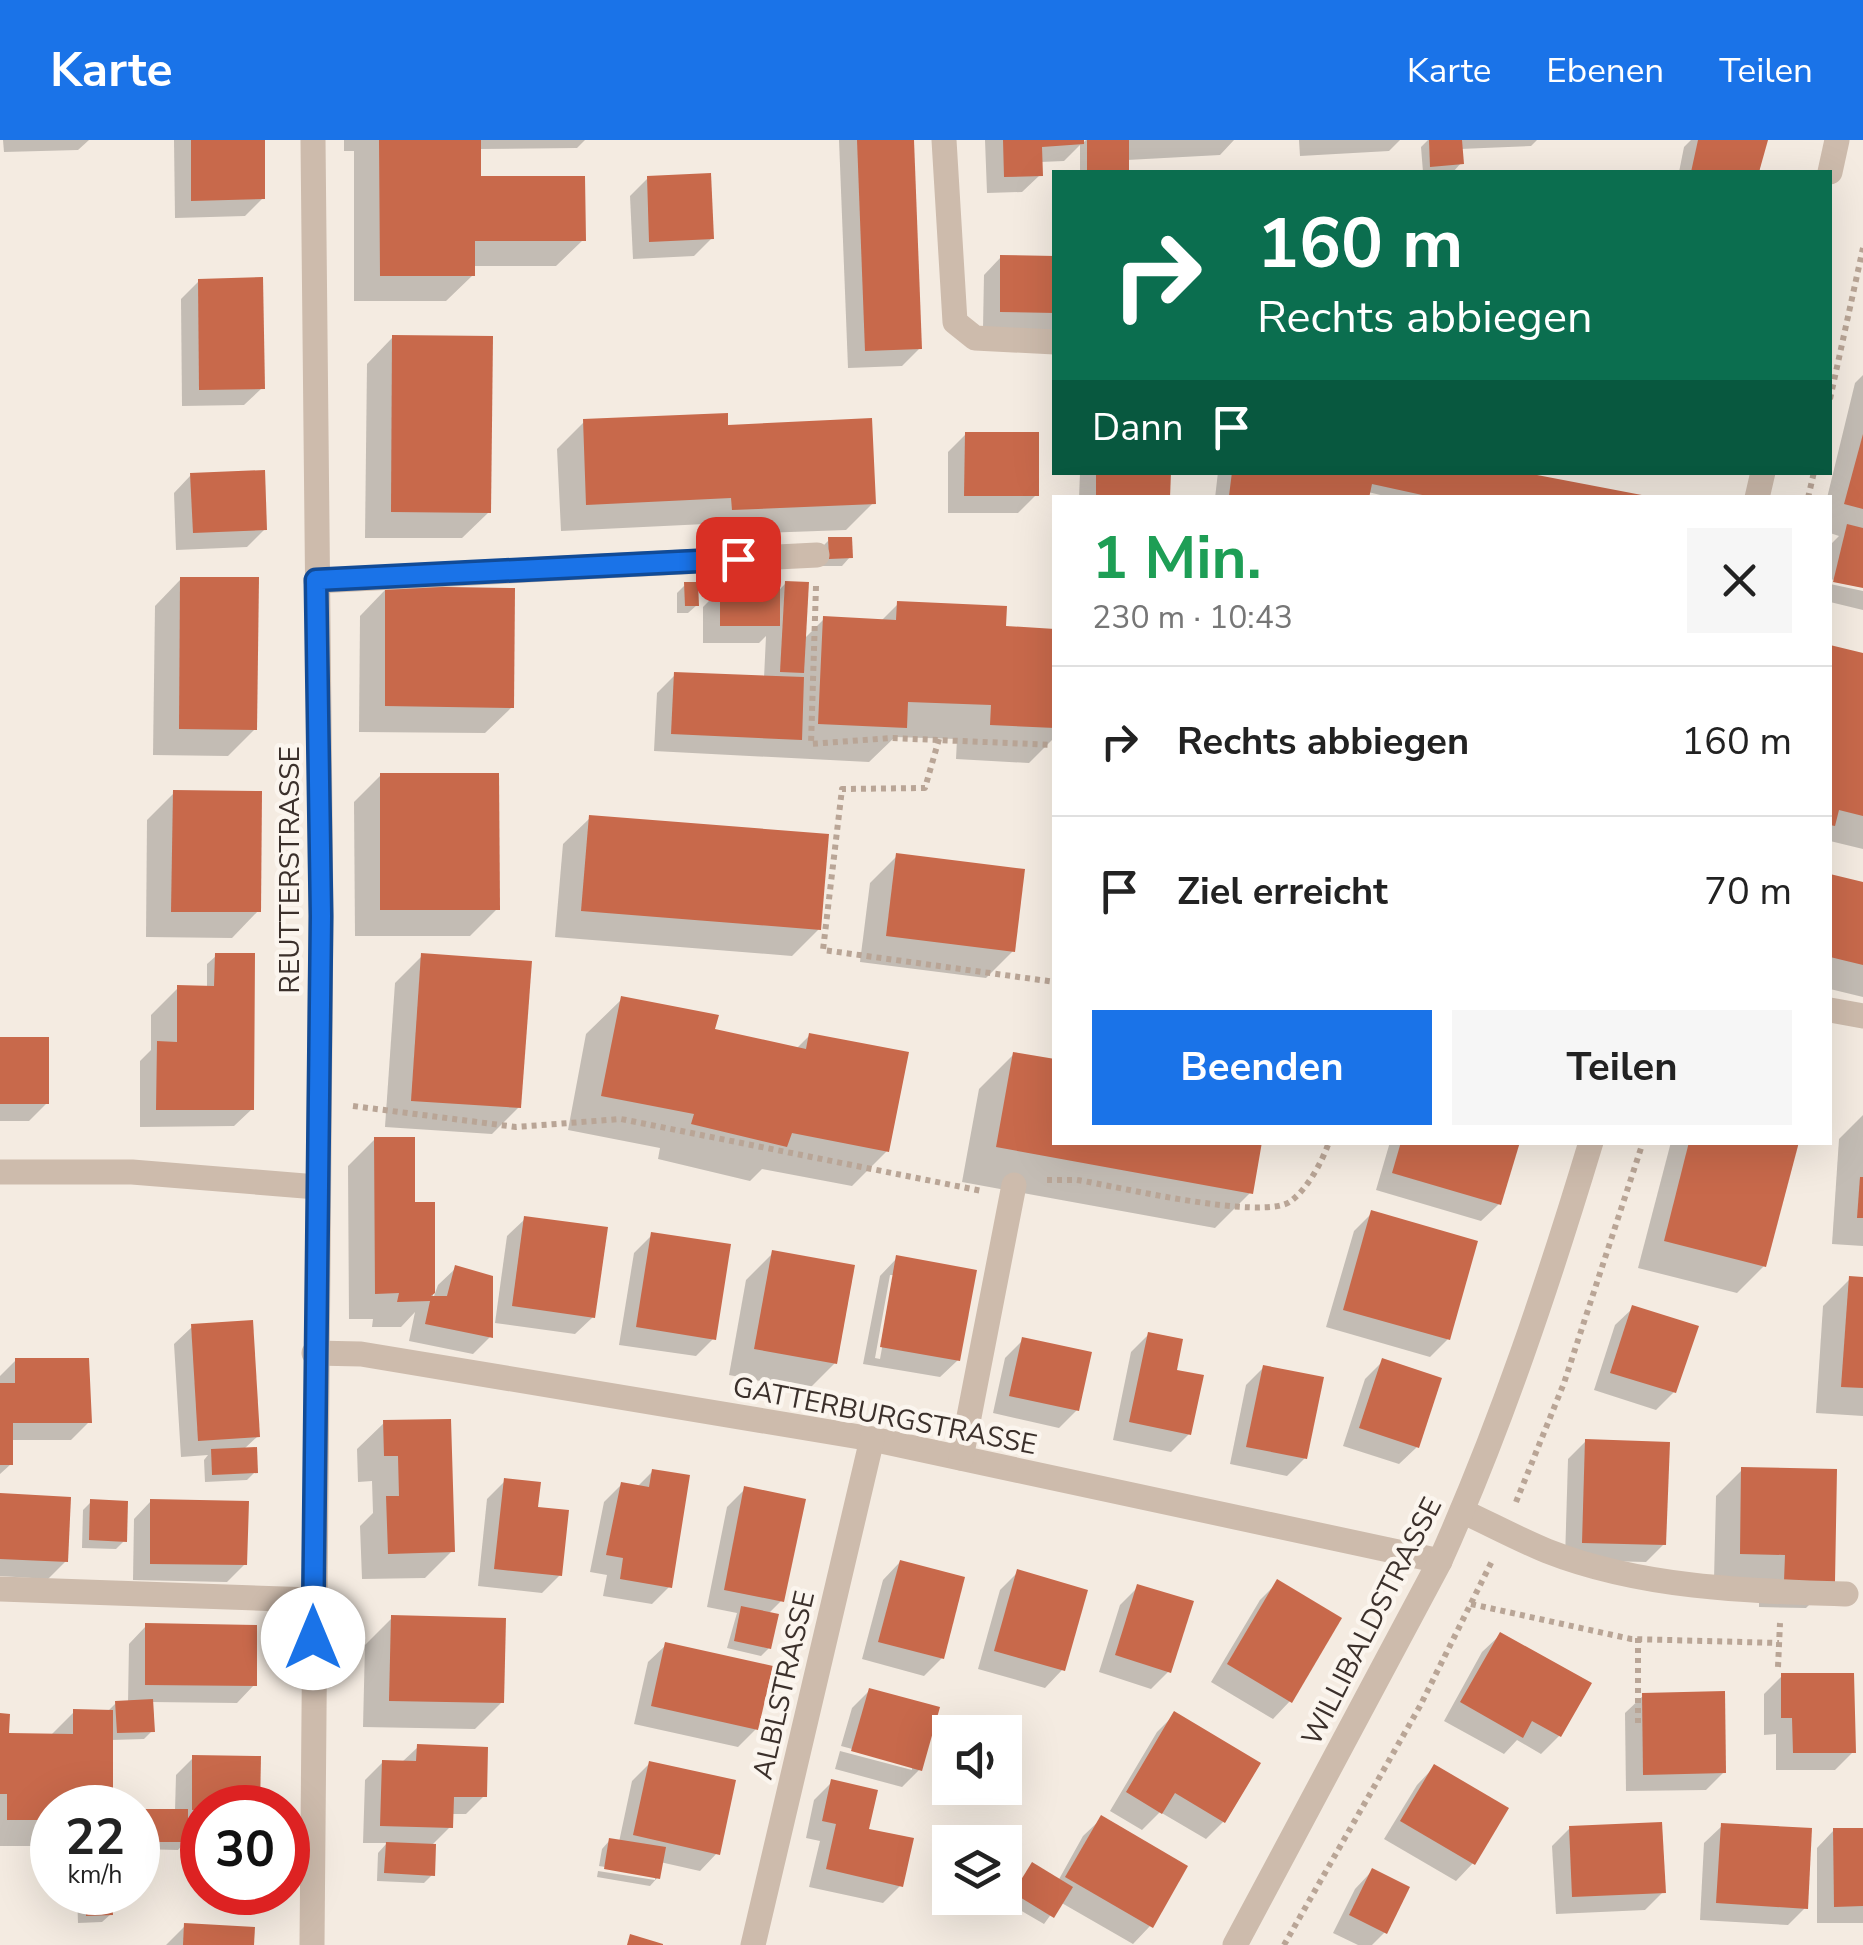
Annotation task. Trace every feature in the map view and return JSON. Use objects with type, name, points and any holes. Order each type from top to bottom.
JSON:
[{"type":"street","name":"REUTTERSTRASSE","points":[[312,1945],[314,1353],[321,916],[313,140]]},
{"type":"street","points":[[944,140],[956,322],[974,338],[1052,342]]},
{"type":"street","points":[[1830,170],[1837,140]]},
{"type":"street","points":[[316,580],[817,555]]},
{"type":"street","points":[[1832,1010],[1863,1016]]},
{"type":"street","name":"WILLIBALDSTRASSE","points":[[1235,1945],[1440,1561],[1550,1278],[1590,1145]]},
{"type":"street","points":[[0,1172],[132,1172],[317,1186]]},
{"type":"street","points":[[961,1458],[1014,1185]]},
{"type":"street","name":"GATTERBURGSTRASSE","points":[[314,1353],[360,1354],[872,1439],[1440,1561]]},
{"type":"street","name":"ALBLSTRASSE","points":[[752,1945],[872,1439]]},
{"type":"street","points":[[1462,1511],[1548,1551],[1609,1570],[1734,1591],[1846,1594]]},
{"type":"street","points":[[0,1589],[313,1600]]},
{"type":"path","points":[[1832,391],[1863,248]]},
{"type":"path","points":[[817,555],[811,744],[939,739],[1052,745]]},
{"type":"path","points":[[939,739],[924,788],[842,790],[822,950],[1052,982]]},
{"type":"path","points":[[343,1105],[516,1126],[621,1120],[955,1188],[994,1193],[1014,1185],[1076,1180],[1258,1211],[1290,1202],[1322,1162],[1328,1145]]},
{"type":"path","points":[[1471,1604],[1638,1638],[1779,1643]]},
{"type":"path","points":[[1638,1638],[1638,1726]]},
{"type":"building","points":[[191,140],[265,140],[265,199],[191,201]]},
{"type":"building","points":[[379,140],[481,140],[481,176],[585,176],[586,241],[475,241],[475,276],[380,276]]},
{"type":"building","points":[[857,140],[914,140],[922,349],[865,351]]},
{"type":"building","points":[[1003,140],[1084,140],[1084,144],[1042,147],[1043,176],[1004,177]]},
{"type":"building","points":[[1087,140],[1129,140],[1129,170],[1087,170]]},
{"type":"building","points":[[1429,140],[1462,140],[1464,164],[1430,167]]},
{"type":"building","points":[[1698,140],[1768,140],[1760,170],[1691,170]]},
{"type":"building","points":[[711,173],[714,239],[649,242],[647,176]]},
{"type":"building","points":[[1000,255],[1052,256],[1052,313],[1000,312]]},
{"type":"building","points":[[263,277],[265,389],[199,390],[198,279]]},
{"type":"building","points":[[392,335],[493,336],[491,513],[391,512]]},
{"type":"building","points":[[728,413],[728,425],[872,418],[876,504],[732,510],[731,498],[586,505],[583,419]]},
{"type":"building","points":[[965,432],[1039,432],[1039,496],[964,496]]},
{"type":"building","points":[[1863,434],[1863,509],[1844,504]]},
{"type":"building","points":[[265,470],[267,530],[193,533],[190,473]]},
{"type":"building","points":[[1096,475],[1171,475],[1170,495],[1096,495]]},
{"type":"building","points":[[1232,475],[1538,475],[1642,495],[1422,495],[1372,484],[1370,495],[1229,495]]},
{"type":"building","points":[[1847,524],[1863,528],[1863,588],[1833,582]]},
{"type":"building","points":[[828,537],[852,537],[853,558],[829,559]]},
{"type":"building","points":[[180,577],[259,577],[257,730],[179,729]]},
{"type":"building","points":[[785,581],[809,582],[804,673],[780,672]]},
{"type":"building","points":[[684,582],[698,582],[699,606],[685,606]]},
{"type":"building","points":[[385,586],[515,588],[514,708],[385,706]]},
{"type":"building","points":[[720,587],[780,587],[780,626],[720,626]]},
{"type":"building","points":[[897,601],[1007,606],[1006,626],[1052,629],[1052,728],[990,725],[991,705],[908,702],[907,728],[818,724],[823,616],[896,620]]},
{"type":"building","points":[[1832,645],[1863,653],[1863,816],[1839,810],[1835,826]]},
{"type":"building","points":[[674,672],[804,677],[802,740],[671,734]]},
{"type":"building","points":[[380,773],[499,773],[500,910],[380,910]]},
{"type":"building","points":[[173,790],[262,791],[261,912],[171,912]]},
{"type":"building","points":[[589,815],[829,834],[821,930],[581,911]]},
{"type":"building","points":[[896,853],[1025,869],[1015,952],[886,936]]},
{"type":"building","points":[[1832,874],[1863,882],[1863,965],[1832,957]]},
{"type":"building","points":[[215,953],[255,953],[254,1110],[156,1110],[157,1041],[177,1042],[177,985],[214,986]]},
{"type":"building","points":[[421,953],[532,961],[521,1108],[411,1101]]},
{"type":"building","points":[[621,996],[719,1015],[715,1029],[806,1049],[809,1033],[909,1052],[889,1152],[792,1133],[787,1147],[691,1124],[694,1114],[601,1096]]},
{"type":"building","points":[[0,1037],[49,1037],[49,1104],[0,1104]]},
{"type":"building","points":[[1013,1052],[1052,1058],[1052,1145],[1261,1145],[1253,1194],[996,1147]]},
{"type":"building","points":[[374,1137],[415,1137],[415,1202],[435,1202],[435,1293],[431,1296],[447,1296],[455,1265],[493,1276],[493,1338],[425,1324],[430,1301],[397,1302],[399,1293],[375,1294]]},
{"type":"building","points":[[1400,1145],[1519,1145],[1501,1205],[1392,1173]]},
{"type":"building","points":[[1688,1145],[1798,1145],[1766,1267],[1664,1241]]},
{"type":"building","points":[[1860,1177],[1863,1218],[1857,1218]]},
{"type":"building","points":[[1371,1210],[1478,1241],[1450,1340],[1343,1310]]},
{"type":"building","points":[[524,1216],[608,1227],[595,1318],[512,1306]]},
{"type":"building","points":[[651,1232],[731,1244],[716,1340],[636,1327]]},
{"type":"building","points":[[772,1250],[855,1265],[837,1364],[754,1349]]},
{"type":"building","points":[[896,1255],[977,1270],[960,1361],[880,1347]]},
{"type":"building","points":[[1849,1276],[1863,1277],[1863,1388],[1841,1387]]},
{"type":"building","points":[[1632,1305],[1699,1326],[1676,1393],[1610,1373]]},
{"type":"building","points":[[253,1320],[260,1437],[198,1441],[191,1324]]},
{"type":"building","points":[[1148,1332],[1183,1339],[1177,1370],[1204,1375],[1191,1435],[1129,1422]]},
{"type":"building","points":[[1022,1337],[1092,1352],[1079,1411],[1009,1396]]},
{"type":"building","points":[[15,1358],[89,1358],[92,1423],[13,1423],[13,1465],[0,1465],[0,1383],[15,1383]]},
{"type":"building","points":[[1382,1358],[1442,1378],[1419,1448],[1359,1428]]},
{"type":"building","points":[[1263,1365],[1324,1377],[1307,1459],[1246,1447]]},
{"type":"building","points":[[451,1419],[455,1552],[388,1554],[386,1496],[399,1496],[398,1456],[384,1456],[383,1420]]},
{"type":"building","points":[[1585,1439],[1670,1442],[1666,1545],[1582,1543]]},
{"type":"building","points":[[257,1447],[258,1473],[212,1475],[211,1449]]},
{"type":"building","points":[[1741,1467],[1837,1469],[1835,1582],[1784,1581],[1785,1555],[1740,1554]]},
{"type":"building","points":[[652,1469],[690,1475],[672,1588],[620,1579],[623,1558],[606,1555],[621,1482],[649,1487]]},
{"type":"building","points":[[504,1478],[541,1482],[538,1507],[569,1510],[562,1576],[494,1569]]},
{"type":"building","points":[[744,1486],[806,1499],[784,1602],[724,1590]]},
{"type":"building","points":[[0,1493],[71,1497],[68,1562],[0,1559]]},
{"type":"building","points":[[90,1499],[128,1501],[127,1542],[89,1540]]},
{"type":"building","points":[[150,1499],[249,1501],[247,1565],[150,1564]]},
{"type":"building","points":[[900,1560],[965,1577],[944,1659],[878,1642]]},
{"type":"building","points":[[1017,1569],[1088,1590],[1065,1671],[994,1651]]},
{"type":"building","points":[[1277,1579],[1342,1618],[1292,1703],[1227,1664]]},
{"type":"building","points":[[1137,1584],[1194,1601],[1171,1673],[1115,1655]]},
{"type":"building","points":[[741,1606],[779,1614],[771,1649],[734,1641]]},
{"type":"building","points":[[391,1615],[506,1618],[504,1703],[389,1701]]},
{"type":"building","points":[[145,1623],[257,1625],[257,1686],[145,1685]]},
{"type":"building","points":[[1500,1632],[1592,1683],[1561,1737],[1532,1721],[1523,1738],[1460,1702]]},
{"type":"building","points":[[665,1642],[773,1666],[758,1730],[651,1706]]},
{"type":"building","points":[[1781,1673],[1854,1673],[1856,1753],[1793,1753],[1792,1718],[1781,1718]]},
{"type":"building","points":[[869,1688],[940,1707],[938,1715],[932,1715],[932,1735],[922,1771],[851,1751]]},
{"type":"building","points":[[1725,1691],[1726,1773],[1643,1775],[1642,1693]]},
{"type":"building","points":[[153,1699],[155,1732],[117,1733],[115,1701]]},
{"type":"building","points":[[73,1709],[113,1710],[113,1785],[30,1785],[30,1820],[7,1820],[7,1794],[0,1794],[0,1713],[10,1714],[9,1733],[73,1734]]},
{"type":"building","points":[[1174,1711],[1261,1763],[1225,1823],[1175,1793],[1162,1814],[1126,1792]]},
{"type":"building","points":[[417,1744],[488,1747],[487,1797],[454,1797],[453,1828],[380,1826],[382,1760],[416,1761]]},
{"type":"building","points":[[192,1755],[261,1756],[260,1785],[192,1785]]},
{"type":"building","points":[[649,1761],[736,1780],[720,1855],[633,1835]]},
{"type":"building","points":[[1434,1764],[1509,1808],[1475,1865],[1400,1821]]},
{"type":"building","points":[[831,1779],[878,1790],[869,1829],[914,1838],[903,1887],[826,1869],[836,1824],[822,1821]]},
{"type":"building","points":[[160,1809],[180,1809],[180,1842],[160,1842]]},
{"type":"building","points":[[1101,1815],[1188,1866],[1153,1928],[1065,1877]]},
{"type":"building","points":[[1662,1822],[1666,1893],[1572,1897],[1569,1826]]},
{"type":"building","points":[[1721,1823],[1812,1828],[1808,1909],[1716,1903]]},
{"type":"building","points":[[1833,1828],[1863,1828],[1863,1906],[1834,1907]]},
{"type":"building","points":[[609,1838],[666,1847],[660,1879],[604,1869]]},
{"type":"building","points":[[386,1842],[436,1844],[435,1876],[384,1873]]},
{"type":"building","points":[[1032,1862],[1073,1887],[1054,1918],[1022,1898],[1022,1878]]},
{"type":"building","points":[[1372,1868],[1410,1887],[1387,1934],[1349,1915]]},
{"type":"building","points":[[184,1923],[255,1927],[254,1945],[183,1945]]},
{"type":"building","points":[[630,1934],[663,1944],[663,1945],[627,1945]]},
{"type":"route","points":[[313,1638],[321,916],[316,580],[738,559]]}]
